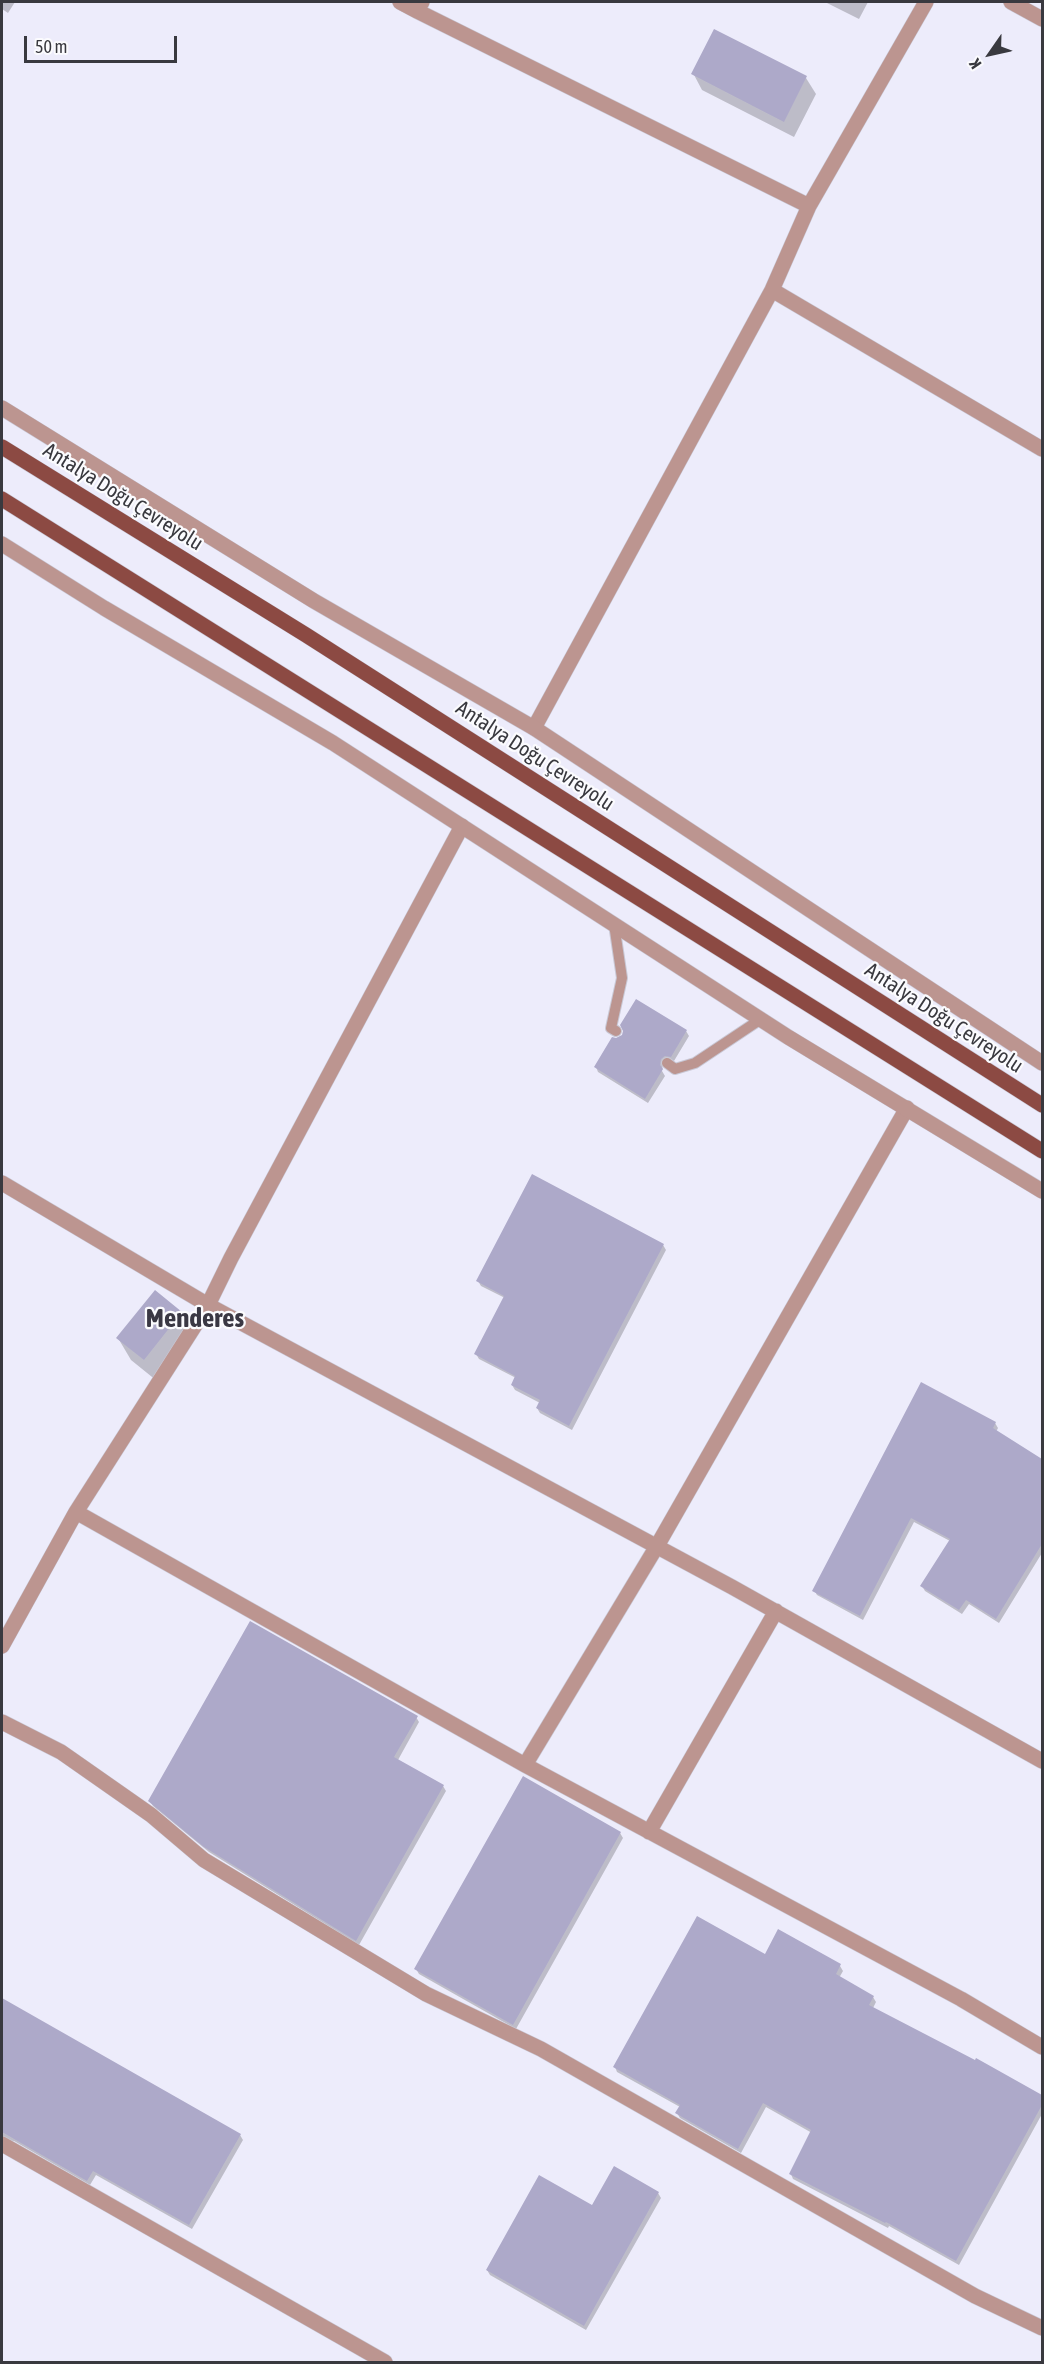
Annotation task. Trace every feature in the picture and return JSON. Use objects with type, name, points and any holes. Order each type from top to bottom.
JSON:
[{"type":"main road","name":"Antalya Doğu Çevreyolu","points":[[2,447],[306,635],[1042,1105]]},
{"type":"main road","points":[[2,499],[1042,1151]]},
{"type":"street","points":[[400,2],[419,6],[809,206]]},
{"type":"street","points":[[534,728],[772,290],[809,206],[926,2]]},
{"type":"street","points":[[1011,2],[1042,19]]},
{"type":"street","points":[[772,290],[1042,449]]},
{"type":"street","points":[[2,408],[314,601],[534,728],[1042,1063]]},
{"type":"street","points":[[2,544],[104,608],[333,743],[761,1019],[1042,1191]]},
{"type":"street","points":[[2,1646],[76,1512],[208,1305],[462,826]]},
{"type":"street","points":[[525,1765],[657,1546],[907,1108]]},
{"type":"street","points":[[2,1183],[208,1305],[776,1611],[1042,1761]]},
{"type":"street","points":[[76,1512],[525,1765],[961,1999],[1042,2047]]},
{"type":"street","points":[[649,1832],[776,1611]]},
{"type":"street","points":[[2,1722],[61,1752],[150,1815],[204,1860],[426,1994],[540,2049],[975,2296],[1042,2328]]},
{"type":"street","points":[[2,2144],[385,2362]]},
{"type":"lane","points":[[614,924],[622,978],[611,1028],[616,1031]]},
{"type":"lane","points":[[667,1063],[675,1069],[696,1063],[761,1019]]},
{"type":"building","points":[[714,29],[807,76],[784,122],[691,74]]},
{"type":"building","points":[[636,999],[687,1030],[671,1057],[665,1056],[661,1059],[660,1065],[663,1069],[645,1099],[594,1067],[612,1037],[622,1035],[620,1025]]},
{"type":"building","points":[[532,1174],[664,1244],[569,1426],[536,1408],[540,1400],[511,1385],[515,1376],[474,1354],[504,1296],[476,1281]]},
{"type":"building","points":[[155,1290],[182,1312],[144,1360],[116,1338]]},
{"type":"building","points":[[921,1382],[996,1422],[993,1428],[1042,1459],[1042,1544],[996,1619],[966,1600],[959,1610],[920,1586],[950,1539],[911,1518],[860,1616],[812,1591]]},
{"type":"building","points":[[250,1621],[418,1716],[394,1757],[444,1785],[356,1941],[204,1847],[148,1801]]},
{"type":"building","points":[[523,1776],[621,1832],[513,2025],[414,1969]]},
{"type":"building","points":[[697,1916],[765,1954],[778,1929],[841,1964],[836,1974],[874,1996],[869,2005],[975,2060],[976,2058],[1042,2095],[1042,2105],[956,2261],[886,2222],[789,2174],[811,2130],[763,2103],[738,2149],[675,2113],[680,2105],[613,2067]]},
{"type":"building","points":[[2,1998],[241,2134],[189,2225],[93,2171],[87,2181],[2,2132]]},
{"type":"building","points":[[614,2166],[659,2192],[584,2326],[486,2270],[539,2175],[592,2205]]},
{"type":"district","name":"Menderes","points":[[195,1318]]}]
